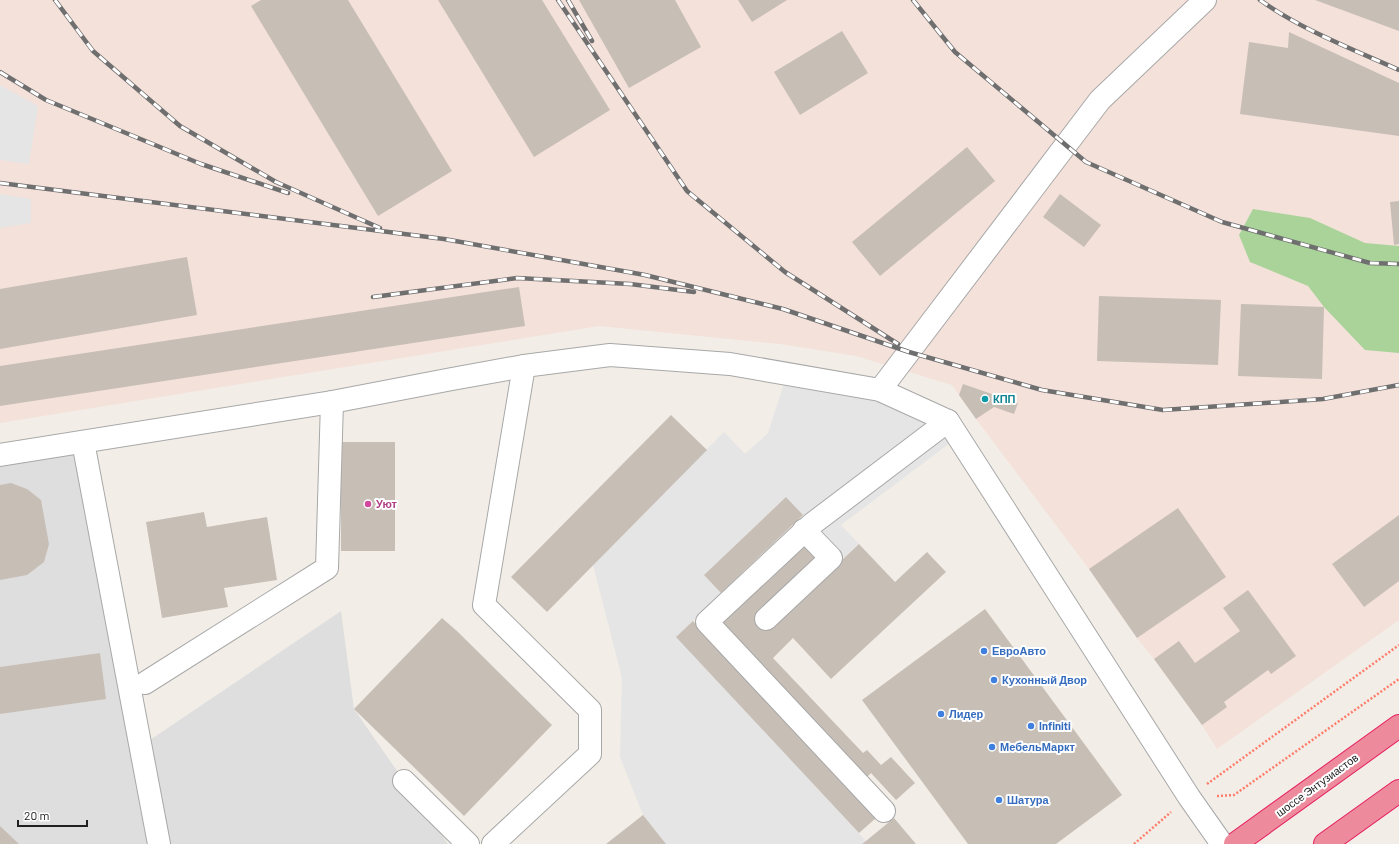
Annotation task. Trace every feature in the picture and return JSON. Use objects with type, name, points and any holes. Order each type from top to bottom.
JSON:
[{"type":"highway","name":"шоссе Энтузиастов","points":[[1234,844],[1399,726]]},
{"type":"highway","points":[[1325,844],[1399,791]]},
{"type":"street","points":[[880,390],[1100,100],[1205,0]]},
{"type":"street","points":[[0,455],[332,402],[524,366],[610,355],[730,364],[880,390],[948,421],[1189,797],[1222,844]]},
{"type":"street","points":[[493,844],[590,754],[590,710],[484,605],[524,366]]},
{"type":"street","points":[[145,683],[327,568],[332,402]]},
{"type":"street","points":[[884,811],[707,622],[804,530],[948,421]]},
{"type":"street","points":[[83,442],[159,844]]},
{"type":"street","points":[[766,619],[831,558],[804,530]]},
{"type":"street","points":[[404,781],[468,844]]},
{"type":"path","points":[[1134,844],[1189,797],[1399,645]]},
{"type":"path","points":[[1189,797],[1234,795],[1399,678]]},
{"type":"shaded area","points":[[0,0],[1399,0],[1399,620],[1217,749],[1202,725],[1137,638],[1089,569],[952,385],[856,356],[780,344],[599,326],[0,423]]},
{"type":"shaded area","points":[[0,85],[38,106],[29,164],[0,160]]},
{"type":"shaded area","points":[[0,194],[31,199],[31,223],[0,228]]},
{"type":"shaded area","points":[[787,374],[880,390],[958,437],[841,525],[859,544],[844,558],[786,497],[704,575],[721,593],[677,637],[866,841],[862,844],[666,844],[643,815],[620,757],[622,678],[593,565],[724,432],[745,454],[768,433]]},
{"type":"shaded area","points":[[83,442],[141,746],[341,611],[354,709],[448,844],[0,844],[0,455]]},
{"type":"green space","points":[[1253,209],[1310,218],[1365,243],[1399,246],[1399,353],[1365,350],[1324,307],[1308,286],[1250,262],[1239,235]]},
{"type":"building","points":[[261,0],[348,0],[452,171],[378,216],[251,6]]},
{"type":"building","points":[[438,0],[542,0],[610,110],[534,157]]},
{"type":"building","points":[[579,0],[675,0],[701,47],[629,88]]},
{"type":"building","points":[[738,0],[787,0],[752,22]]},
{"type":"building","points":[[1315,0],[1399,0],[1399,31]]},
{"type":"building","points":[[842,31],[868,73],[800,115],[774,72]]},
{"type":"building","points":[[1289,32],[1399,83],[1399,136],[1240,114],[1249,42],[1288,48]]},
{"type":"building","points":[[967,147],[995,181],[880,276],[852,242]]},
{"type":"building","points":[[1060,194],[1101,225],[1084,247],[1043,217]]},
{"type":"building","points":[[1399,201],[1399,244],[1394,245],[1390,202]]},
{"type":"building","points":[[187,257],[197,315],[0,349],[0,289]]},
{"type":"building","points":[[519,287],[525,326],[0,406],[0,366]]},
{"type":"building","points":[[1099,296],[1221,300],[1218,365],[1097,361]]},
{"type":"building","points":[[1241,304],[1324,307],[1322,379],[1238,376]]},
{"type":"building","name":"КПП","points":[[963,384],[1018,403],[1014,414],[994,407],[976,419],[959,395]]},
{"type":"building","points":[[671,415],[707,450],[547,612],[511,577]]},
{"type":"building","name":"Уют","points":[[341,442],[395,442],[395,551],[341,551]]},
{"type":"building","points":[[11,483],[27,489],[41,500],[49,544],[44,562],[27,575],[0,580],[0,485]]},
{"type":"building","points":[[786,497],[803,515],[721,593],[704,575]]},
{"type":"building","points":[[1178,508],[1226,577],[1137,638],[1089,569]]},
{"type":"building","points":[[204,512],[207,527],[267,517],[277,580],[224,588],[228,607],[162,618],[146,522]]},
{"type":"building","points":[[1399,515],[1399,581],[1364,607],[1332,564]]},
{"type":"building","points":[[806,543],[819,556],[772,626],[859,544],[895,582],[927,552],[946,572],[831,679],[793,638],[773,658],[863,753],[867,750],[881,765],[891,757],[915,783],[896,800],[871,773],[867,777],[721,623]]},
{"type":"building","points":[[1248,590],[1296,656],[1271,674],[1268,670],[1224,702],[1227,707],[1202,725],[1154,659],[1179,641],[1195,663],[1240,631],[1223,608]]},
{"type":"building","name":"МебельМаркт","points":[[985,609],[1122,795],[1056,844],[968,844],[862,700]]},
{"type":"building","points":[[442,618],[552,725],[464,816],[354,709]]},
{"type":"building","points":[[693,621],[876,818],[859,833],[676,637]]},
{"type":"building","points":[[100,653],[106,699],[0,714],[0,667]]},
{"type":"building","points":[[643,815],[666,844],[606,844]]},
{"type":"building","points":[[894,818],[916,844],[862,844],[866,841]]},
{"type":"building","points":[[0,826],[19,844],[0,844]]},
{"type":"railway","points":[[55,0],[93,51],[180,126],[276,182],[380,228]]},
{"type":"railway","points":[[558,0],[687,191],[785,272],[898,344]]},
{"type":"railway","points":[[568,0],[592,41]]},
{"type":"railway","points":[[913,0],[955,52],[1086,162],[1222,222],[1370,263],[1399,264]]},
{"type":"railway","points":[[1260,0],[1276,11],[1310,30],[1399,70]]},
{"type":"railway","points":[[0,72],[46,100],[201,164],[288,193]]},
{"type":"railway","points":[[0,183],[444,239],[645,275],[783,309],[909,352],[1042,390],[1163,410],[1323,399],[1399,385]]},
{"type":"railway","points":[[373,297],[517,278],[630,284],[694,292]]},
{"type":"place","name":"КПП","points":[[985,399]]},
{"type":"place","name":"Уют","points":[[368,504]]},
{"type":"place","name":"ЕвроАвто","points":[[984,651]]},
{"type":"place","name":"Кухонный Двор","points":[[994,680]]},
{"type":"place","name":"Лидер","points":[[941,714]]},
{"type":"place","name":"Infiniti","points":[[1031,726]]},
{"type":"place","name":"МебельМаркт","points":[[992,747]]},
{"type":"place","name":"Шатура","points":[[999,800]]}]
